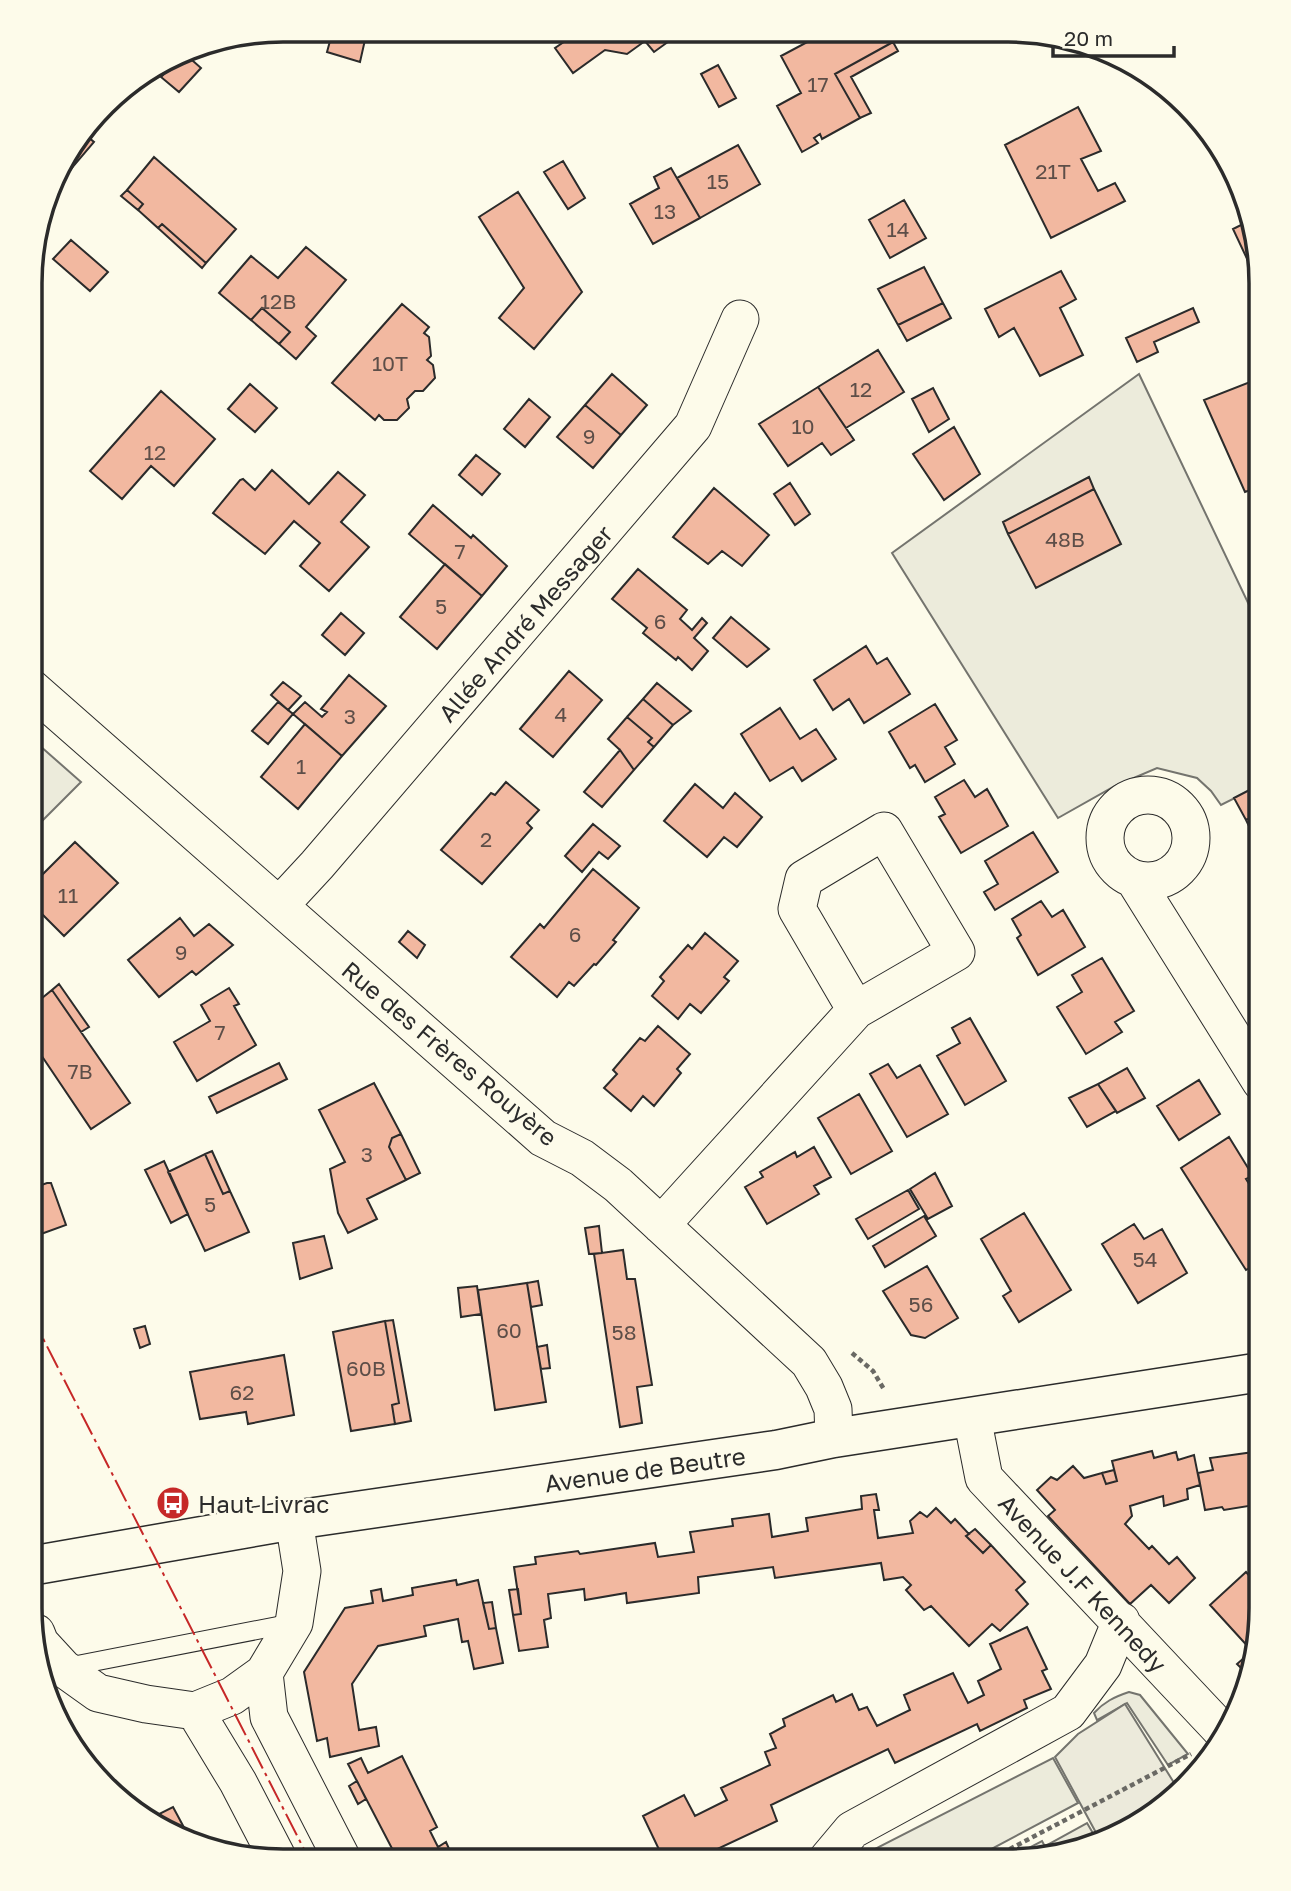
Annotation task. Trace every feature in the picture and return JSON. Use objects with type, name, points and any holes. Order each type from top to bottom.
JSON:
[{"type":"street","name":"Allée André Messager","points":[[279,906],[693,426],[740,319]]},
{"type":"street","name":"Rue des Frères Rouyère","points":[[42,698],[543,1138],[582,1158],[618,1185],[809,1362],[833,1409],[834,1438]]},
{"type":"street","points":[[661,1225],[856,1010],[956,952],[884,831],[804,879],[797,909],[856,1010]]},
{"type":"street","points":[[1134,879],[1248,1062]]},
{"type":"street","name":"Avenue de Beutre","points":[[42,1564],[293,1520],[776,1450],[834,1438],[1248,1374]]},
{"type":"street","name":"Avenue J.F Kennedy","points":[[971,1418],[984,1478],[1217,1726]]},
{"type":"street","points":[[46,1649],[63,1668],[98,1693],[195,1711],[232,1696],[264,1673],[294,1623],[302,1571],[293,1520]]},
{"type":"street","points":[[836,1849],[852,1830],[1068,1712],[1103,1665],[1121,1621]]},
{"type":"street","points":[[264,1673],[269,1717],[337,1849]]},
{"type":"street","points":[[195,1711],[238,1782],[272,1848]]},
{"type":"lane","points":[[63,1668],[294,1623]]},
{"type":"path","points":[[1010,1849],[1207,1744]]},
{"type":"shaded area","points":[[1139,374],[1249,604],[1249,791],[1221,805],[1197,778],[1157,768],[1115,786],[1058,818],[892,553]]},
{"type":"shaded area","points":[[42,748],[81,782],[42,821]]},
{"type":"shaded area","points":[[1129,1692],[1140,1695],[1188,1754],[1168,1765],[1127,1703],[1097,1720],[1094,1713],[1102,1706]]},
{"type":"shaded area","points":[[1125,1704],[1174,1782],[1142,1808],[1095,1832],[1055,1757],[1078,1734]]},
{"type":"shaded area","points":[[1053,1758],[1078,1803],[992,1849],[875,1849]]},
{"type":"shaded area","points":[[1087,1823],[1093,1833],[1085,1836],[1047,1845]]},
{"type":"shaded area","points":[[1042,1841],[1045,1846],[1039,1847],[1029,1848]]},
{"type":"building","points":[[330,42],[365,42],[360,62],[327,52]]},
{"type":"building","points":[[564,42],[644,42],[627,54],[605,50],[573,73],[555,48]]},
{"type":"building","points":[[646,42],[668,42],[654,52]]},
{"type":"building","points":[[807,42],[893,42],[835,74],[860,118],[822,139],[820,134],[814,138],[818,143],[802,152],[777,106],[801,93],[781,56]]},
{"type":"building","points":[[893,42],[898,51],[851,77],[871,113],[860,118],[835,74]]},
{"type":"building","points":[[193,61],[201,68],[179,92],[161,77]]},
{"type":"building","points":[[718,65],[736,98],[719,107],[701,74]]},
{"type":"building","points":[[1078,107],[1101,151],[1081,159],[1098,191],[1115,183],[1125,201],[1051,238],[1005,145]]},
{"type":"building","points":[[90,139],[94,142],[71,169]]},
{"type":"building","points":[[738,145],[760,184],[700,218],[677,178]]},
{"type":"building","points":[[154,157],[236,229],[206,263],[162,224],[158,228],[138,210],[143,204],[127,190]]},
{"type":"building","points":[[563,161],[585,198],[568,209],[544,172]]},
{"type":"building","points":[[671,168],[700,218],[653,244],[630,204],[659,188],[654,177]]},
{"type":"building","points":[[127,190],[143,204],[138,210],[121,196]]},
{"type":"building","points":[[518,192],[582,292],[534,349],[499,318],[524,288],[479,217]]},
{"type":"building","points":[[904,200],[926,238],[890,258],[869,220]]},
{"type":"building","points":[[162,224],[206,263],[202,268],[158,228]]},
{"type":"building","points":[[1241,225],[1248,260],[1233,229]]},
{"type":"building","points":[[71,240],[108,272],[90,291],[53,259]]},
{"type":"building","points":[[306,247],[346,280],[306,327],[316,336],[296,359],[279,344],[290,332],[262,308],[251,320],[219,293],[251,256],[278,278]]},
{"type":"building","points":[[924,267],[943,303],[898,325],[878,289]]},
{"type":"building","points":[[1061,271],[1076,299],[1060,308],[1083,355],[1040,376],[1014,328],[999,337],[985,309]]},
{"type":"building","points":[[943,303],[951,318],[907,341],[898,325]]},
{"type":"building","points":[[402,304],[429,327],[424,333],[429,337],[431,356],[427,360],[433,365],[435,378],[423,391],[415,391],[407,399],[409,408],[397,420],[384,420],[379,415],[375,420],[332,383]]},
{"type":"building","points":[[262,308],[290,332],[279,344],[251,320]]},
{"type":"building","points":[[1193,308],[1199,322],[1154,342],[1158,352],[1137,362],[1126,338]]},
{"type":"building","points":[[878,350],[904,392],[846,428],[818,387]]},
{"type":"building","points":[[612,374],[647,405],[621,435],[585,405]]},
{"type":"building","points":[[1249,382],[1249,491],[1245,492],[1204,400]]},
{"type":"building","points":[[250,384],[277,408],[255,432],[228,409]]},
{"type":"building","points":[[818,387],[854,440],[831,455],[822,443],[788,466],[759,424]]},
{"type":"building","points":[[933,388],[949,419],[929,432],[912,399]]},
{"type":"building","points":[[161,391],[215,439],[174,486],[151,466],[122,499],[90,471]]},
{"type":"building","points":[[529,399],[550,417],[525,447],[504,429]]},
{"type":"building","points":[[585,405],[621,435],[593,468],[557,437]]},
{"type":"building","points":[[954,427],[980,474],[944,500],[913,454]]},
{"type":"building","points":[[476,455],[500,474],[482,495],[459,475]]},
{"type":"building","points":[[272,470],[309,504],[338,472],[365,495],[341,522],[369,547],[329,591],[300,566],[320,543],[294,521],[265,554],[213,513],[240,480],[243,479],[255,490]]},
{"type":"building","points":[[1089,477],[1094,489],[1008,534],[1003,522]]},
{"type":"building","points":[[790,483],[810,514],[795,525],[774,494]]},
{"type":"building","points":[[714,488],[769,535],[742,566],[722,551],[708,564],[673,537]]},
{"type":"building","points":[[1094,489],[1121,544],[1036,588],[1008,534]]},
{"type":"building","points":[[433,505],[471,538],[473,535],[507,566],[482,596],[409,534]]},
{"type":"building","points":[[445,564],[482,596],[437,649],[400,617]]},
{"type":"building","points":[[638,569],[687,610],[680,619],[692,630],[702,618],[707,623],[694,638],[708,651],[692,670],[643,633],[647,628],[612,599]]},
{"type":"building","points":[[341,613],[364,633],[345,655],[322,635]]},
{"type":"building","points":[[731,617],[769,649],[747,667],[713,638]]},
{"type":"building","points":[[866,646],[877,664],[887,658],[910,694],[864,723],[849,699],[833,710],[814,680]]},
{"type":"building","points":[[569,671],[602,700],[553,757],[520,729]]},
{"type":"building","points":[[349,675],[386,706],[342,756],[293,714],[305,702],[322,717],[327,712],[321,709]]},
{"type":"building","points":[[283,682],[301,696],[288,710],[271,695]]},
{"type":"building","points":[[657,683],[691,711],[673,725],[643,699]]},
{"type":"building","points":[[643,699],[673,725],[654,747],[648,742],[652,738],[627,717]]},
{"type":"building","points":[[278,702],[293,714],[268,744],[252,731]]},
{"type":"building","points":[[935,704],[957,740],[945,747],[955,764],[925,782],[915,765],[910,768],[889,732]]},
{"type":"building","points":[[780,708],[800,739],[816,729],[836,759],[802,781],[793,767],[770,781],[741,734]]},
{"type":"building","points":[[627,717],[652,738],[648,742],[654,747],[634,770],[620,750],[608,739]]},
{"type":"building","points":[[305,724],[342,756],[298,809],[261,777]]},
{"type":"building","points":[[620,750],[634,770],[602,807],[584,792]]},
{"type":"building","points":[[964,780],[975,797],[987,789],[1008,826],[961,853],[939,817],[945,814],[935,797]]},
{"type":"building","points":[[506,782],[539,810],[527,823],[532,828],[482,884],[441,850],[491,793],[495,795]]},
{"type":"building","points":[[695,784],[723,808],[735,793],[762,817],[737,847],[724,837],[707,857],[664,821]]},
{"type":"building","points":[[1249,790],[1249,819],[1246,820],[1234,798]]},
{"type":"building","points":[[593,824],[620,846],[608,859],[599,852],[582,872],[565,856]]},
{"type":"building","points":[[1033,832],[1058,872],[995,910],[984,892],[998,884],[985,861]]},
{"type":"building","points":[[75,842],[118,883],[64,936],[42,914],[42,875]]},
{"type":"building","points":[[593,869],[639,908],[613,940],[616,942],[596,965],[594,964],[574,986],[569,982],[557,997],[511,957],[540,924],[544,928]]},
{"type":"building","points":[[1041,901],[1052,917],[1063,910],[1085,947],[1038,975],[1017,938],[1021,935],[1012,919]]},
{"type":"building","points":[[180,918],[194,936],[209,924],[233,945],[196,975],[192,971],[159,997],[128,960]]},
{"type":"building","points":[[408,931],[425,945],[417,958],[399,942]]},
{"type":"building","points":[[705,933],[738,961],[724,977],[729,981],[701,1013],[690,1004],[678,1019],[652,996],[664,981],[660,977],[688,945],[692,949]]},
{"type":"building","points":[[1102,958],[1134,1011],[1115,1022],[1122,1032],[1086,1054],[1057,1007],[1082,992],[1072,975]]},
{"type":"building","points":[[59,984],[89,1027],[81,1032],[52,990]]},
{"type":"building","points":[[229,988],[239,1004],[234,1006],[256,1045],[197,1081],[174,1042],[210,1021],[201,1005]]},
{"type":"building","points":[[52,990],[130,1103],[91,1129],[42,1056],[42,998]]},
{"type":"building","points":[[970,1018],[1006,1081],[965,1105],[937,1056],[960,1043],[952,1028]]},
{"type":"building","points":[[658,1026],[690,1054],[677,1069],[681,1073],[654,1106],[643,1096],[631,1111],[604,1088],[617,1074],[613,1070],[640,1038],[645,1041]]},
{"type":"building","points":[[279,1063],[287,1079],[217,1113],[209,1097]]},
{"type":"building","points":[[888,1064],[897,1078],[920,1065],[948,1114],[907,1137],[870,1074]]},
{"type":"building","points":[[1127,1068],[1145,1098],[1117,1113],[1098,1084]]},
{"type":"building","points":[[1199,1080],[1220,1114],[1179,1140],[1157,1106]]},
{"type":"building","points":[[374,1083],[401,1134],[392,1138],[389,1147],[406,1180],[367,1199],[377,1219],[348,1233],[338,1213],[330,1169],[345,1162],[319,1110]]},
{"type":"building","points":[[1098,1084],[1116,1111],[1087,1127],[1069,1098]]},
{"type":"building","points":[[859,1094],[892,1151],[851,1174],[818,1118]]},
{"type":"building","points":[[401,1134],[420,1173],[406,1180],[389,1147],[392,1138]]},
{"type":"building","points":[[1229,1137],[1248,1168],[1246,1179],[1248,1183],[1248,1269],[1246,1270],[1181,1168]]},
{"type":"building","points":[[814,1147],[831,1177],[814,1186],[819,1194],[767,1224],[745,1187],[763,1177],[760,1172],[795,1152],[797,1157]]},
{"type":"building","points":[[212,1151],[230,1191],[223,1194],[205,1154]]},
{"type":"building","points":[[205,1154],[223,1194],[230,1191],[249,1232],[205,1251],[168,1172]]},
{"type":"building","points":[[164,1161],[188,1214],[171,1223],[145,1170]]},
{"type":"building","points":[[935,1173],[952,1206],[928,1219],[910,1189]]},
{"type":"building","points":[[51,1183],[66,1225],[42,1234],[42,1185]]},
{"type":"building","points":[[908,1190],[919,1209],[868,1239],[856,1219]]},
{"type":"building","points":[[1024,1213],[1071,1290],[1019,1322],[1003,1296],[1011,1291],[981,1239]]},
{"type":"building","points":[[924,1216],[936,1236],[885,1267],[873,1246]]},
{"type":"building","points":[[1134,1224],[1144,1239],[1162,1229],[1187,1273],[1138,1303],[1102,1244]]},
{"type":"building","points":[[599,1226],[602,1253],[589,1254],[585,1228]]},
{"type":"building","points":[[324,1236],[332,1268],[300,1279],[293,1243]]},
{"type":"building","points":[[623,1250],[627,1279],[635,1279],[652,1385],[637,1387],[642,1423],[620,1427],[594,1254]]},
{"type":"building","points":[[927,1266],[958,1318],[925,1338],[911,1335],[883,1291]]},
{"type":"building","points":[[538,1281],[542,1305],[531,1307],[527,1283]]},
{"type":"building","points":[[527,1283],[546,1402],[495,1410],[478,1290]]},
{"type":"building","points":[[477,1286],[481,1314],[461,1317],[458,1288]]},
{"type":"building","points":[[393,1320],[411,1421],[395,1424],[392,1405],[399,1403],[385,1321]]},
{"type":"building","points":[[385,1321],[399,1403],[392,1405],[395,1424],[351,1431],[333,1332]]},
{"type":"building","points":[[145,1326],[150,1344],[140,1348],[134,1329]]},
{"type":"building","points":[[547,1345],[550,1368],[541,1369],[537,1347]]},
{"type":"building","points":[[284,1355],[294,1415],[248,1424],[246,1412],[200,1419],[190,1372]]},
{"type":"building","points":[[1152,1451],[1154,1458],[1176,1452],[1178,1460],[1194,1455],[1200,1485],[1187,1489],[1188,1499],[1164,1506],[1163,1496],[1130,1506],[1132,1516],[1125,1524],[1149,1549],[1152,1546],[1169,1564],[1177,1557],[1195,1578],[1169,1603],[1151,1585],[1130,1604],[1048,1516],[1055,1510],[1037,1490],[1051,1477],[1057,1480],[1073,1466],[1084,1478],[1102,1473],[1106,1484],[1117,1481],[1112,1461]]},
{"type":"building","points":[[1248,1453],[1248,1506],[1205,1510],[1198,1473],[1213,1470],[1210,1458]]},
{"type":"building","points":[[1114,1470],[1117,1481],[1106,1484],[1102,1473]]},
{"type":"building","points":[[876,1494],[879,1510],[874,1510],[878,1538],[913,1533],[910,1521],[920,1512],[927,1517],[936,1508],[951,1523],[955,1519],[969,1534],[966,1536],[983,1553],[991,1545],[1025,1582],[1016,1590],[1028,1604],[1000,1631],[992,1624],[969,1646],[931,1606],[924,1610],[906,1590],[911,1585],[903,1577],[884,1580],[881,1563],[775,1578],[773,1567],[698,1577],[699,1593],[627,1603],[626,1593],[585,1600],[584,1589],[548,1594],[551,1618],[544,1620],[548,1647],[519,1651],[513,1615],[521,1614],[514,1567],[536,1564],[535,1557],[578,1551],[580,1554],[655,1543],[658,1557],[694,1552],[690,1532],[733,1526],[732,1519],[769,1514],[772,1537],[808,1531],[806,1518],[862,1509],[861,1496]]},
{"type":"building","points":[[975,1529],[991,1545],[983,1553],[966,1536]]},
{"type":"building","points":[[1246,1572],[1248,1623],[1245,1644],[1210,1605]]},
{"type":"building","points":[[456,1580],[457,1585],[478,1580],[489,1629],[496,1628],[503,1663],[474,1669],[468,1641],[462,1642],[458,1619],[424,1626],[426,1636],[378,1646],[352,1684],[359,1730],[376,1727],[379,1746],[330,1757],[327,1738],[317,1741],[304,1672],[345,1608],[373,1603],[371,1591],[381,1589],[383,1601],[413,1595],[412,1588]]},
{"type":"building","points":[[518,1589],[521,1614],[513,1615],[509,1590]]},
{"type":"building","points":[[492,1602],[496,1628],[489,1629],[483,1603]]},
{"type":"building","points":[[1027,1627],[1047,1669],[1042,1671],[1051,1689],[1024,1700],[1027,1708],[980,1731],[977,1724],[895,1763],[888,1749],[771,1805],[777,1821],[717,1849],[659,1849],[643,1816],[684,1795],[695,1816],[727,1800],[721,1788],[770,1765],[765,1752],[776,1748],[770,1734],[785,1726],[783,1719],[833,1695],[836,1702],[852,1694],[859,1710],[867,1707],[877,1726],[910,1710],[904,1695],[953,1673],[968,1703],[984,1695],[978,1681],[1001,1669],[990,1644]]},
{"type":"building","points":[[402,1756],[437,1827],[430,1831],[438,1847],[446,1842],[449,1849],[392,1849],[348,1764],[361,1758],[368,1773]]},
{"type":"building","points":[[357,1781],[366,1799],[358,1804],[349,1786]]},
{"type":"building","points":[[173,1807],[184,1827],[163,1817],[159,1814]]},
{"type":"power","points":[[42,1336],[304,1849]]},
{"type":"place","name":"Haut Livrac","points":[[173,1503]]}]
